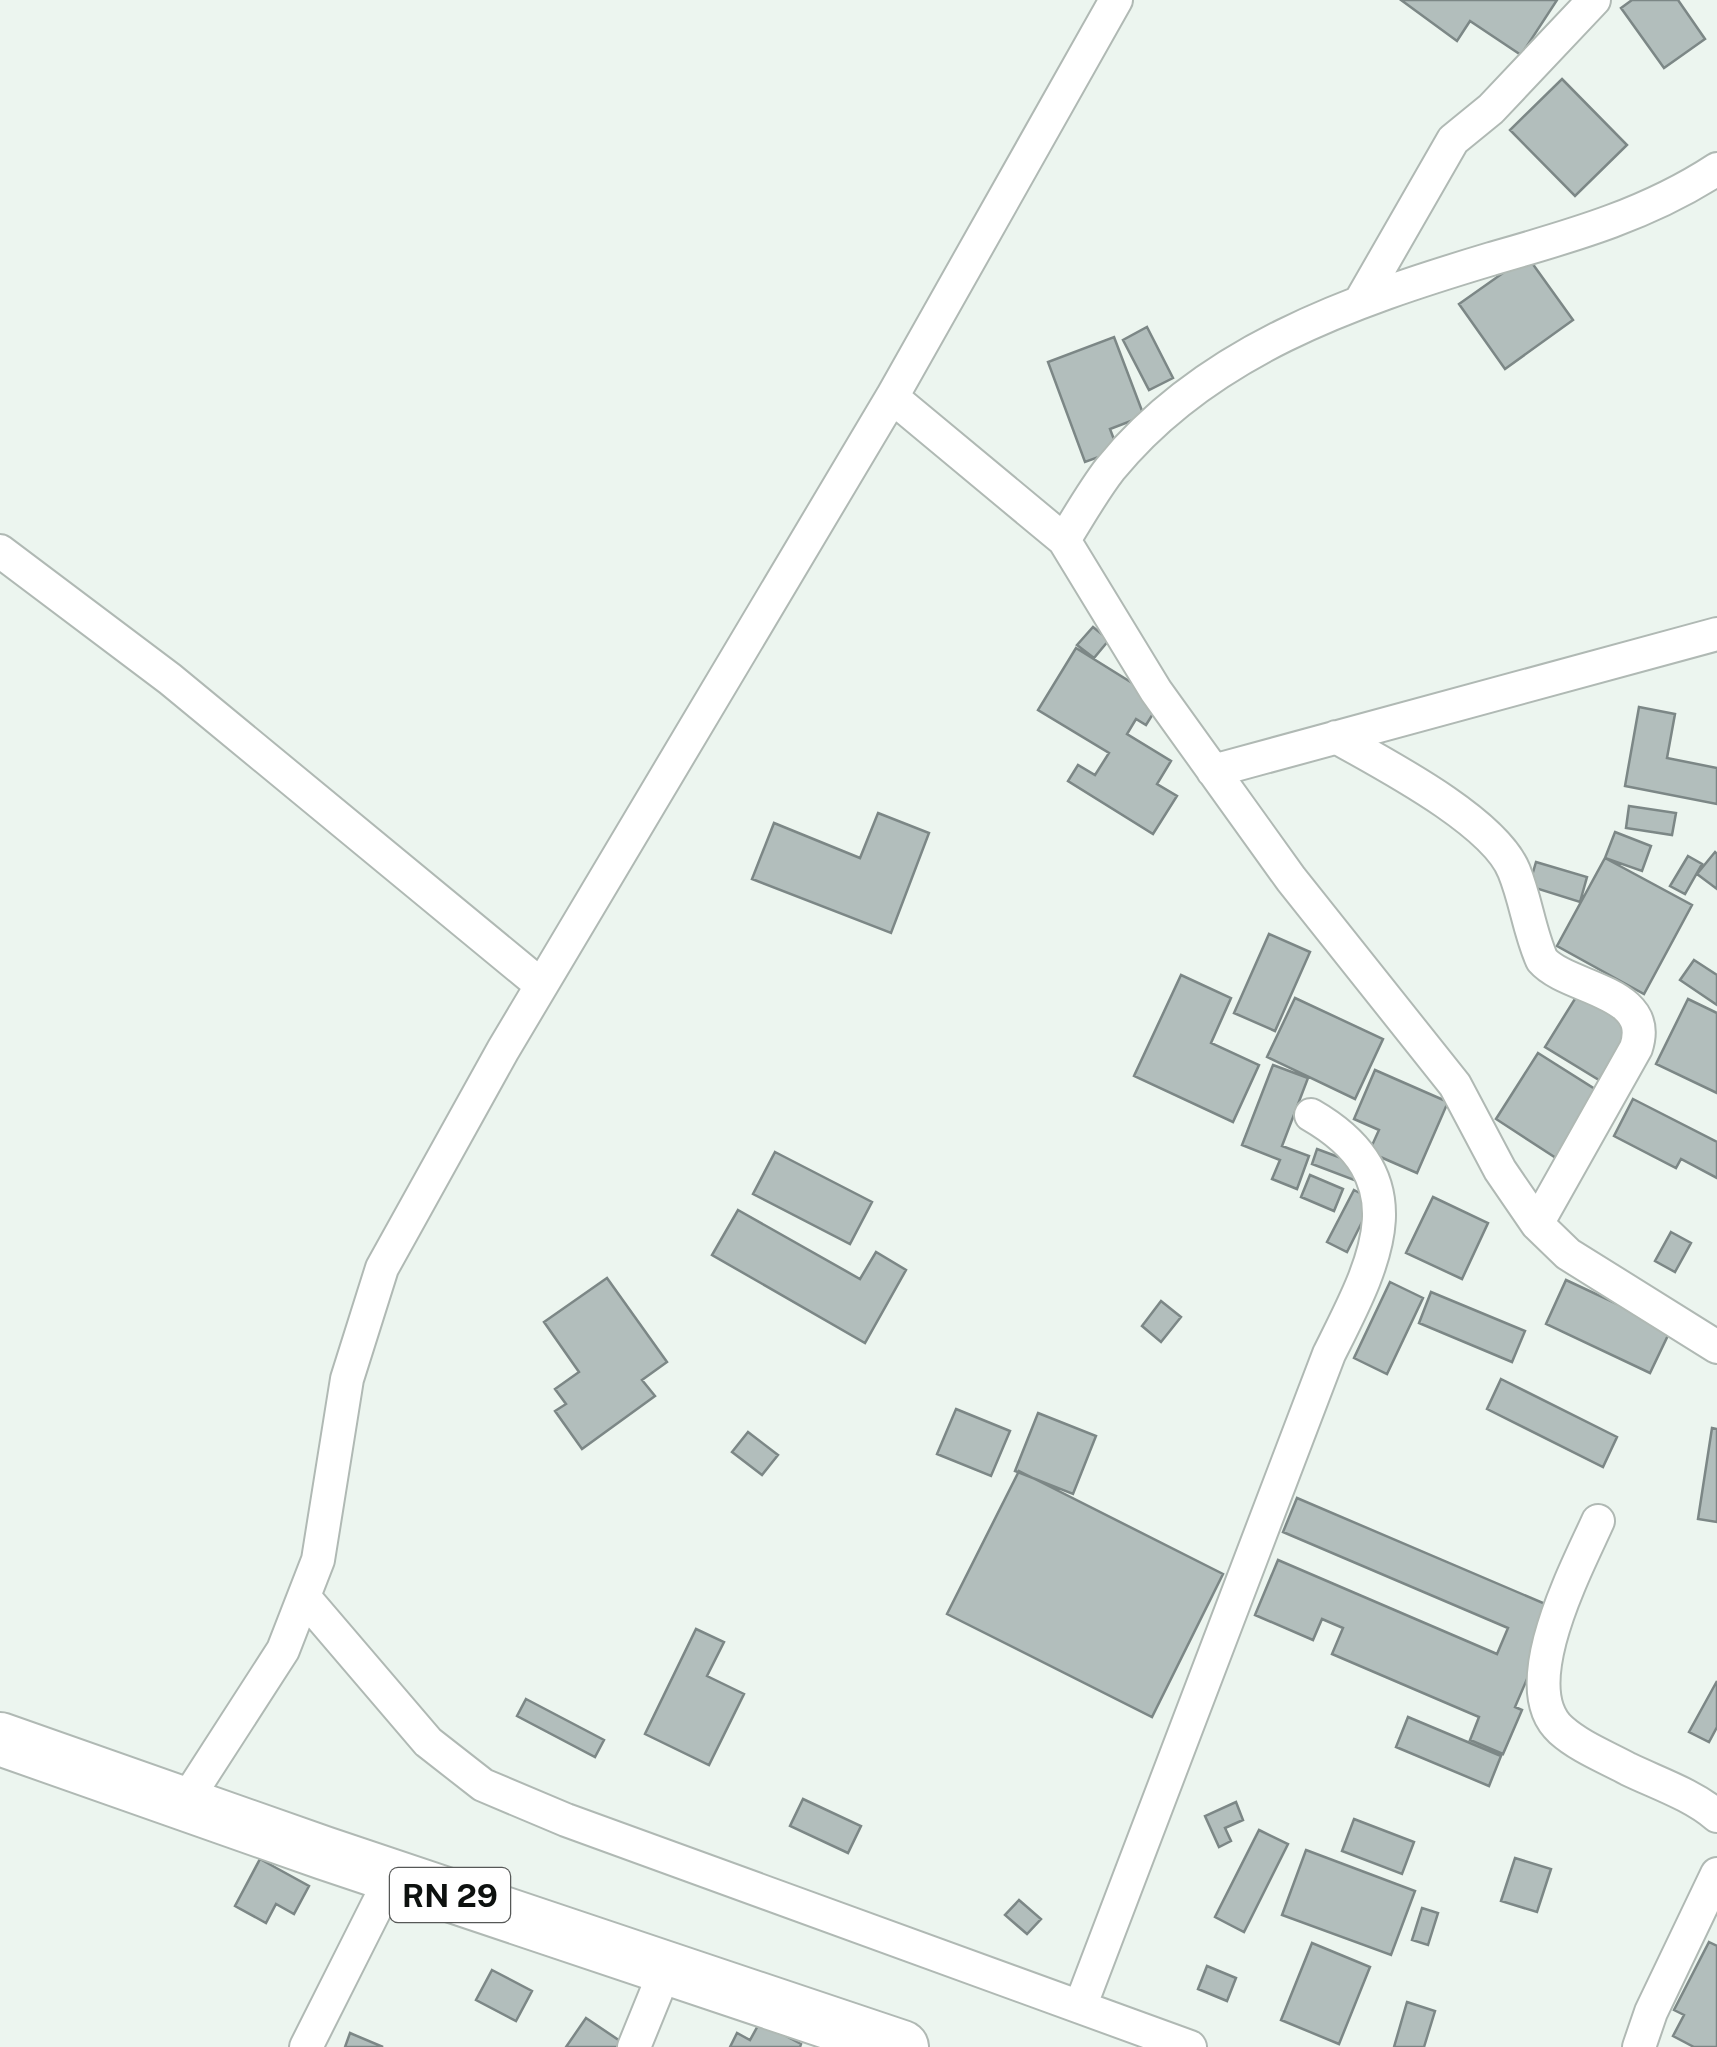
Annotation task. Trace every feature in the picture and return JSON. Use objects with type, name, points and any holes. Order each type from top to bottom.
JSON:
[{"type":"main road","name":"RN 29","points":[[0,1738],[392,1876],[902,2047]]},
{"type":"street","points":[[185,1802],[283,1650],[318,1560],[348,1378],[382,1268],[541,986],[892,397],[1116,0]]},
{"type":"street","points":[[1360,302],[1453,140],[1490,110],[1594,0]]},
{"type":"street","points":[[1064,540],[1110,470],[1155,421],[1219,370],[1275,338],[1360,302],[1614,223],[1683,192],[1717,169]]},
{"type":"street","points":[[892,397],[1064,540],[1156,691],[1290,879],[1455,1085],[1500,1170],[1537,1224],[1568,1254],[1717,1347]]},
{"type":"street","points":[[0,550],[170,679],[541,986]]},
{"type":"street","points":[[1214,772],[1717,634]]},
{"type":"street","points":[[1336,738],[1418,783],[1491,842],[1514,872],[1542,960],[1559,974],[1610,994],[1636,1020],[1640,1036],[1636,1048],[1537,1224]]},
{"type":"street","points":[[1080,2007],[1322,1372],[1370,1271],[1380,1234],[1378,1198],[1367,1161],[1340,1132],[1311,1115]]},
{"type":"street","points":[[1598,1521],[1558,1608],[1544,1672],[1545,1706],[1559,1729],[1590,1749],[1717,1816]]},
{"type":"street","points":[[304,1597],[428,1742],[483,1784],[566,1820],[1080,2007],[1143,2039],[1190,2047]]},
{"type":"street","points":[[1639,2047],[1650,2012],[1717,1874]]},
{"type":"street","points":[[306,2047],[392,1876]]},
{"type":"street","points":[[634,2047],[667,1966]]},
{"type":"building","points":[[1401,0],[1557,0],[1521,55],[1470,21],[1457,41]]},
{"type":"building","points":[[1632,0],[1678,0],[1705,39],[1664,68],[1621,8]]},
{"type":"building","points":[[1562,79],[1627,145],[1575,196],[1510,130]]},
{"type":"building","points":[[1527,256],[1573,320],[1505,369],[1459,304]]},
{"type":"building","points":[[1147,327],[1173,378],[1149,390],[1123,340]]},
{"type":"building","points":[[1114,337],[1144,416],[1110,429],[1118,450],[1085,462],[1048,362]]},
{"type":"building","points":[[1093,627],[1109,640],[1094,658],[1077,645]]},
{"type":"building","points":[[1076,648],[1161,701],[1146,725],[1136,719],[1127,734],[1171,761],[1157,784],[1177,796],[1153,834],[1068,781],[1078,765],[1095,775],[1109,753],[1038,710]]},
{"type":"building","points":[[1639,707],[1675,714],[1667,758],[1717,768],[1717,804],[1625,786]]},
{"type":"building","points":[[1629,806],[1676,813],[1672,835],[1626,828]]},
{"type":"building","points":[[878,813],[929,833],[891,933],[752,879],[774,823],[860,858]]},
{"type":"building","points":[[1615,832],[1651,846],[1642,871],[1605,858]]},
{"type":"building","points":[[1717,854],[1717,889],[1697,874]]},
{"type":"building","points":[[1688,856],[1702,864],[1685,894],[1670,886]]},
{"type":"building","points":[[1605,858],[1692,905],[1644,994],[1557,946]]},
{"type":"building","points":[[1536,862],[1587,877],[1580,902],[1529,886]]},
{"type":"building","points":[[1269,934],[1310,952],[1275,1031],[1234,1013]]},
{"type":"building","points":[[1694,960],[1717,975],[1717,1005],[1680,980]]},
{"type":"building","points":[[1181,975],[1231,998],[1211,1043],[1259,1065],[1233,1122],[1134,1076]]},
{"type":"building","points":[[1578,994],[1632,1028],[1599,1080],[1545,1047]]},
{"type":"building","points":[[1295,998],[1383,1039],[1355,1099],[1267,1057]]},
{"type":"building","points":[[1688,999],[1717,1013],[1717,1093],[1656,1064]]},
{"type":"building","points":[[1538,1053],[1598,1091],[1556,1158],[1496,1119]]},
{"type":"building","points":[[1273,1065],[1308,1078],[1282,1146],[1309,1156],[1297,1189],[1272,1179],[1280,1160],[1242,1145]]},
{"type":"building","points":[[1375,1070],[1448,1102],[1417,1173],[1369,1152],[1379,1130],[1354,1119]]},
{"type":"building","points":[[1633,1099],[1717,1142],[1717,1178],[1681,1159],[1676,1168],[1614,1136]]},
{"type":"building","points":[[1317,1149],[1360,1165],[1354,1180],[1312,1164]]},
{"type":"building","points":[[775,1152],[872,1202],[850,1244],[753,1194]]},
{"type":"building","points":[[1310,1175],[1343,1189],[1334,1211],[1301,1197]]},
{"type":"building","points":[[1354,1190],[1373,1200],[1347,1252],[1327,1242]]},
{"type":"building","points":[[1433,1197],[1488,1223],[1462,1279],[1406,1253]]},
{"type":"building","points":[[738,1210],[860,1279],[876,1252],[906,1270],[865,1343],[712,1255]]},
{"type":"building","points":[[1671,1232],[1691,1243],[1675,1272],[1655,1261]]},
{"type":"building","points":[[607,1278],[667,1362],[642,1380],[655,1396],[582,1449],[555,1411],[566,1404],[555,1389],[579,1372],[544,1322]]},
{"type":"building","points":[[1566,1280],[1671,1329],[1650,1373],[1546,1324]]},
{"type":"building","points":[[1390,1282],[1423,1298],[1387,1374],[1354,1358]]},
{"type":"building","points":[[1431,1292],[1525,1331],[1512,1362],[1419,1323]]},
{"type":"building","points":[[1161,1301],[1181,1317],[1161,1342],[1142,1326]]},
{"type":"building","points":[[1501,1379],[1617,1437],[1603,1467],[1487,1409]]},
{"type":"building","points":[[956,1409],[1010,1431],[991,1476],[937,1454]]},
{"type":"building","points":[[1038,1413],[1096,1436],[1073,1494],[1015,1471]]},
{"type":"building","points":[[1712,1428],[1717,1429],[1717,1522],[1698,1519]]},
{"type":"building","points":[[748,1432],[778,1455],[762,1475],[732,1452]]},
{"type":"building","points":[[1019,1471],[1223,1574],[1152,1717],[947,1614]]},
{"type":"building","points":[[1297,1498],[1557,1609],[1515,1707],[1522,1710],[1503,1754],[1470,1740],[1479,1717],[1332,1654],[1343,1628],[1322,1619],[1313,1640],[1255,1615],[1278,1560],[1497,1654],[1508,1628],[1283,1532]]},
{"type":"building","points":[[696,1629],[724,1642],[707,1676],[744,1694],[709,1765],[645,1734]]},
{"type":"building","points":[[1717,1681],[1717,1727],[1709,1742],[1689,1732]]},
{"type":"building","points":[[526,1699],[604,1740],[595,1757],[517,1716]]},
{"type":"building","points":[[1408,1717],[1501,1756],[1489,1786],[1396,1747]]},
{"type":"building","points":[[803,1799],[861,1826],[848,1853],[790,1826]]},
{"type":"building","points":[[1236,1802],[1243,1820],[1225,1828],[1231,1841],[1219,1847],[1205,1816]]},
{"type":"building","points":[[1354,1819],[1414,1842],[1402,1874],[1342,1851]]},
{"type":"building","points":[[1259,1830],[1288,1844],[1244,1932],[1215,1917]]},
{"type":"building","points":[[1306,1850],[1415,1891],[1391,1955],[1282,1915]]},
{"type":"building","points":[[1515,1858],[1551,1869],[1537,1912],[1501,1901]]},
{"type":"building","points":[[260,1859],[309,1886],[294,1914],[276,1904],[266,1923],[235,1906]]},
{"type":"building","points":[[1019,1900],[1041,1919],[1027,1934],[1005,1915]]},
{"type":"building","points":[[1422,1908],[1438,1913],[1428,1945],[1412,1940]]},
{"type":"building","points":[[1709,1942],[1717,1946],[1717,2047],[1694,2047],[1673,2036],[1684,2015],[1674,2010]]},
{"type":"building","points":[[1312,1943],[1370,1967],[1339,2044],[1281,2020]]},
{"type":"building","points":[[1207,1966],[1236,1978],[1227,2001],[1198,1989]]},
{"type":"building","points":[[492,1970],[532,1991],[516,2021],[476,2000]]},
{"type":"building","points":[[1407,2002],[1435,2011],[1424,2047],[1394,2047]]},
{"type":"building","points":[[586,2018],[629,2047],[566,2047]]},
{"type":"building","points":[[760,2022],[801,2044],[800,2047],[730,2047],[737,2033],[750,2040]]},
{"type":"building","points":[[350,2033],[383,2047],[345,2047]]}]
